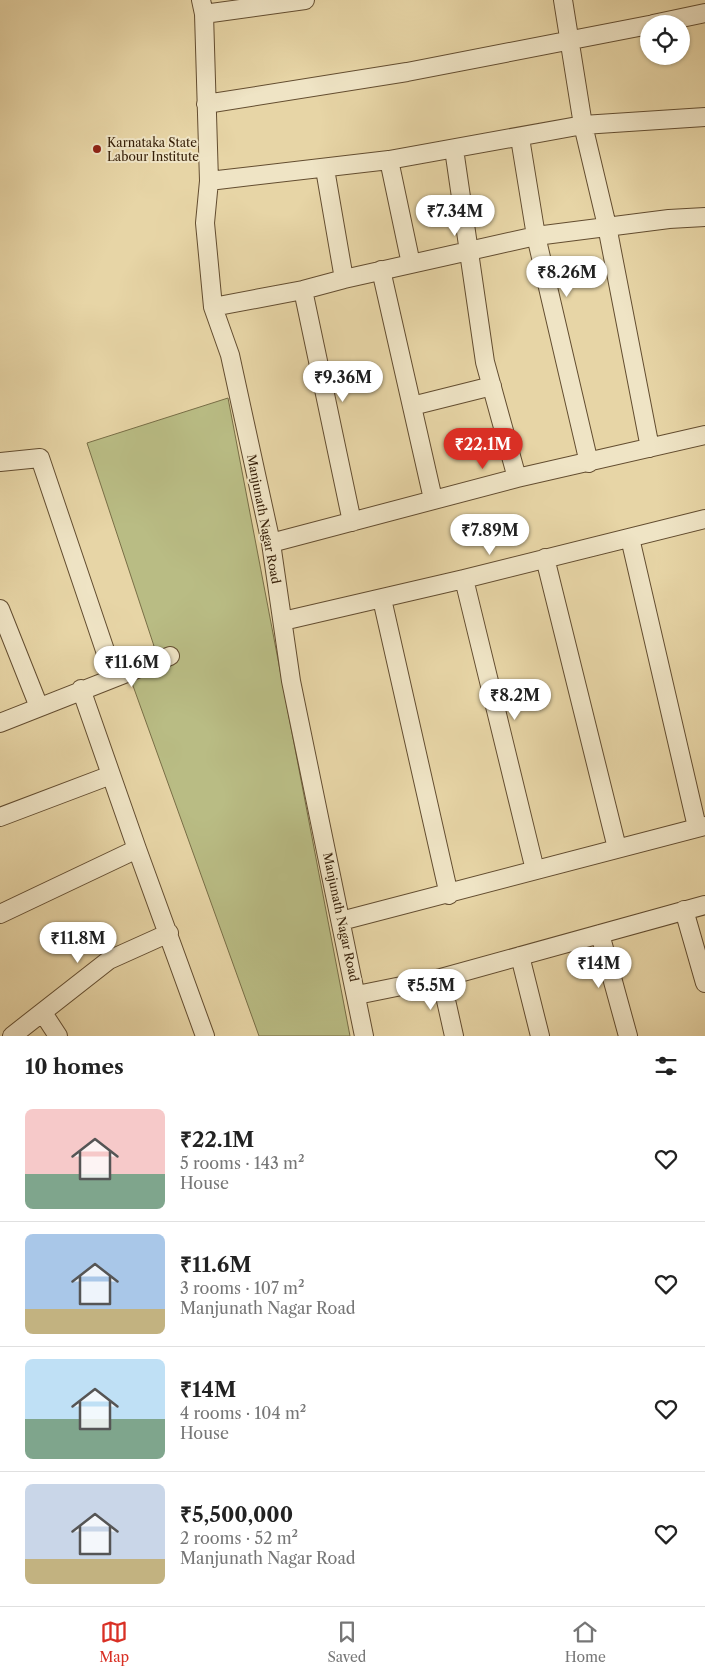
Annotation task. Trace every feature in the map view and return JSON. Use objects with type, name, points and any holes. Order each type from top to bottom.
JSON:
[{"type":"street","points":[[203,7],[305,0]]},
{"type":"street","points":[[563,0],[583,125],[607,226],[650,448]]},
{"type":"street","name":"Manjunath Nagar Road","points":[[203,7],[209,181],[206,223],[213,307],[230,355],[271,543],[291,681],[342,921],[364,1036]]},
{"type":"street","points":[[690,17],[705,14]]},
{"type":"street","points":[[206,104],[406,72],[640,27]]},
{"type":"street","points":[[209,181],[325,169],[389,160],[520,138],[583,125],[705,117]]},
{"type":"street","points":[[520,138],[536,236],[589,463]]},
{"type":"street","points":[[454,149],[485,362],[516,478]]},
{"type":"street","points":[[389,160],[411,264]]},
{"type":"street","points":[[325,169],[344,279]]},
{"type":"street","points":[[213,307],[302,290],[381,270],[536,236],[607,226],[705,218]]},
{"type":"street","points":[[381,270],[433,499]]},
{"type":"street","points":[[302,290],[352,522]]},
{"type":"street","points":[[412,406],[492,386]]},
{"type":"street","points":[[271,543],[516,478],[589,463],[705,435]]},
{"type":"street","points":[[0,462],[40,458],[114,677]]},
{"type":"street","points":[[283,621],[464,580],[705,519]]},
{"type":"street","points":[[342,921],[449,895],[701,826],[630,538]]},
{"type":"street","points":[[545,558],[617,848]]},
{"type":"street","points":[[464,580],[535,870]]},
{"type":"street","points":[[382,599],[449,895]]},
{"type":"street","points":[[0,609],[40,707]]},
{"type":"street","points":[[0,723],[82,689],[170,656]]},
{"type":"street","points":[[82,689],[136,849],[169,933],[205,1036]]},
{"type":"street","points":[[0,817],[111,775]]},
{"type":"street","points":[[0,914],[136,849]]},
{"type":"street","points":[[357,995],[441,978],[705,905]]},
{"type":"street","points":[[684,910],[705,983]]},
{"type":"street","points":[[12,1036],[109,960],[169,933]]},
{"type":"street","points":[[600,934],[628,1036]]},
{"type":"street","points":[[520,956],[540,1036]]},
{"type":"street","points":[[441,978],[454,1036]]},
{"type":"street","points":[[43,1013],[58,1036]]},
{"type":"green space","points":[[228,398],[350,1036],[259,1036],[123,658],[154,646],[87,443]]},
{"type":"place","name":"Karnataka State Labour Institute","points":[[97,149]]}]
